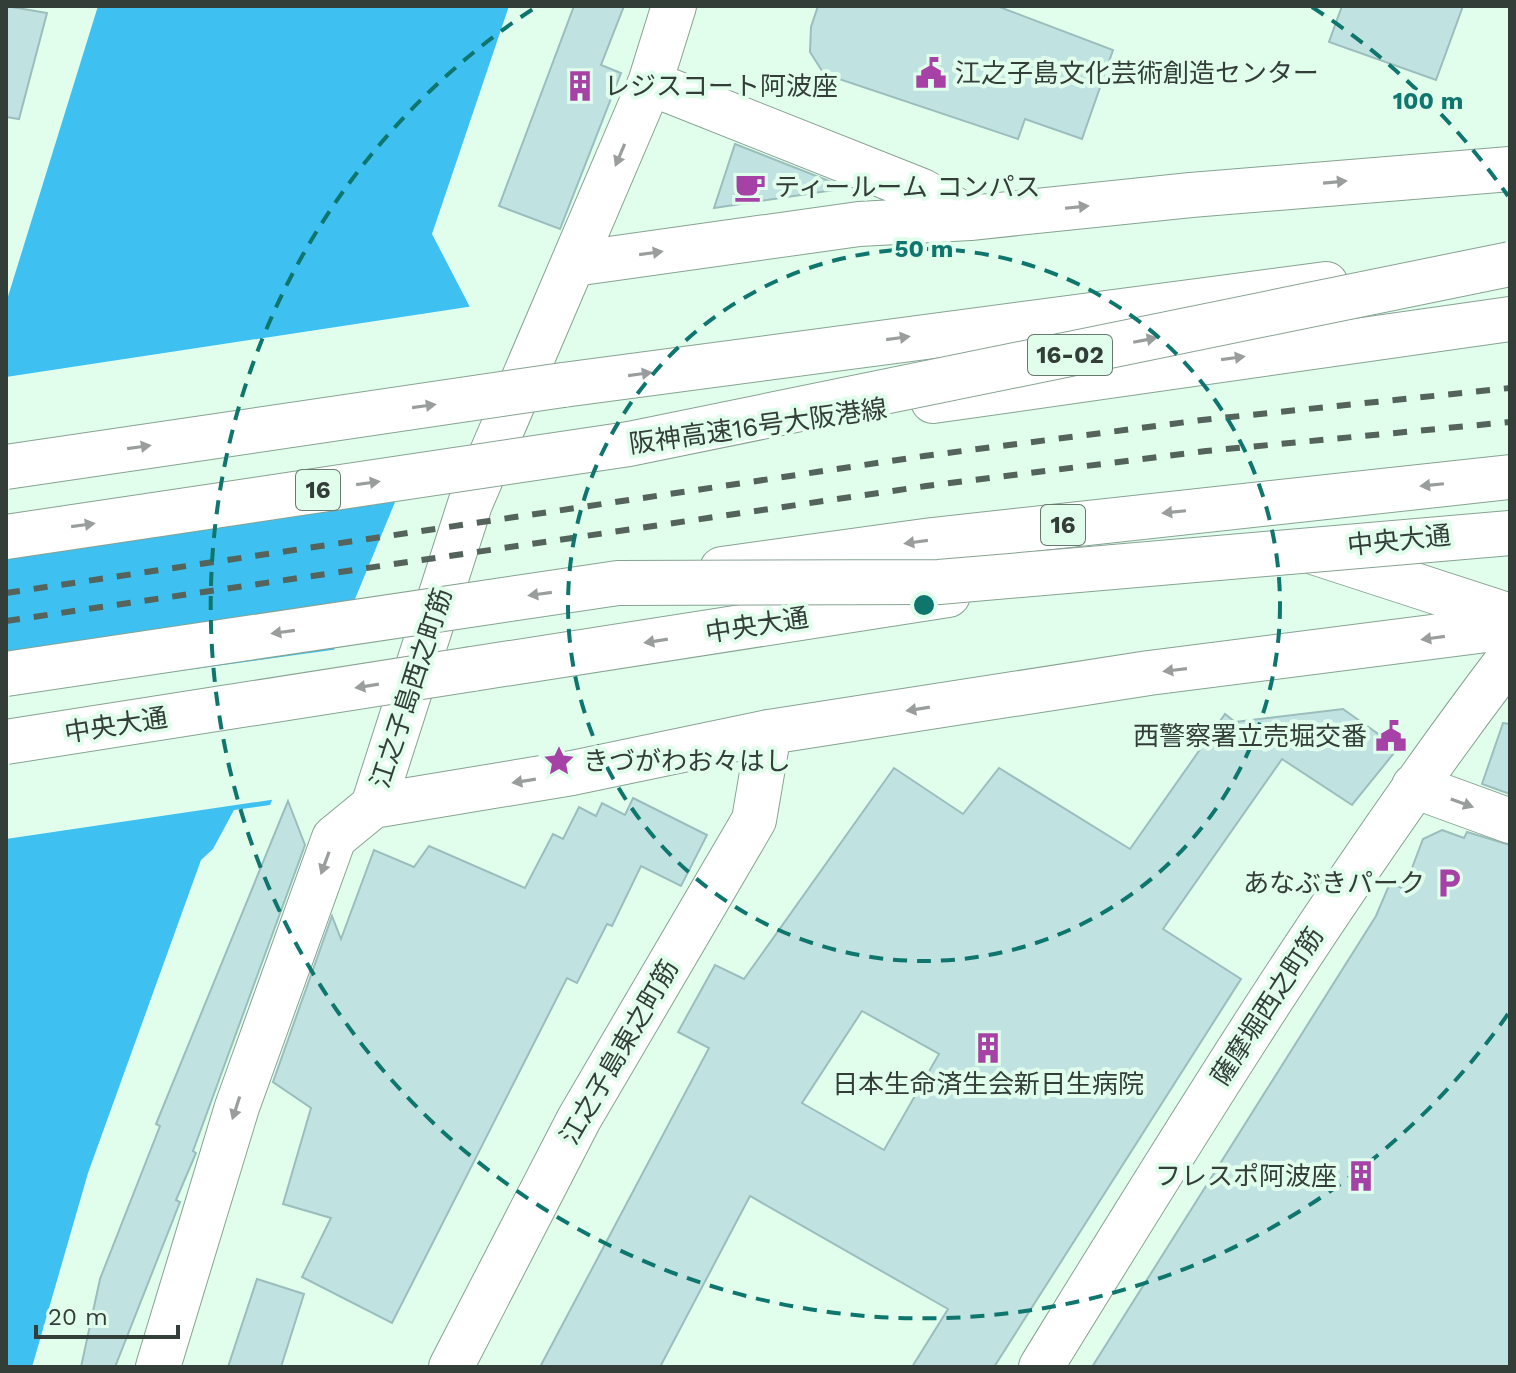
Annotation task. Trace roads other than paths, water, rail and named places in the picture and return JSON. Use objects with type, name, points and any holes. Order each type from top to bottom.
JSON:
[{"type":"main road","name":"江之子島西之町筋","points":[[158,1367],[237,1107],[334,838],[373,806],[470,504],[650,83],[674,6]]},
{"type":"main road","points":[[650,83],[922,191],[970,218]]},
{"type":"main road","points":[[574,264],[859,224],[970,218],[1191,195],[1510,169]]},
{"type":"main road","points":[[1371,278],[1510,244]]},
{"type":"main road","points":[[6,467],[563,385],[1371,278],[1510,265]]},
{"type":"main road","name":"16-02","points":[[629,444],[1510,265]]},
{"type":"main road","name":"阪神高速16号大阪港線","points":[[6,537],[629,444],[1510,319]]},
{"type":"main road","name":"16","points":[[6,674],[618,583],[932,540],[1510,477]]},
{"type":"main road","name":"16","points":[[618,583],[939,582],[1510,530]]},
{"type":"main road","name":"中央大通","points":[[6,742],[946,595],[1510,530]]},
{"type":"main road","points":[[1310,551],[1510,616]]},
{"type":"main road","points":[[373,806],[572,773],[769,732],[1149,673],[1510,627]]},
{"type":"main road","name":"薩摩堀西之町筋","points":[[1041,1367],[1239,1045],[1414,786],[1510,657]]},
{"type":"main road","name":"江之子島東之町筋","points":[[451,1367],[579,1119],[754,820],[769,732]]},
{"type":"main road","points":[[1414,786],[1510,821]]},
{"type":"water","points":[[98,6],[509,6],[432,234],[473,313],[270,805],[234,810],[213,849],[201,860],[88,1173],[32,1367],[6,1367],[6,303]]},
{"type":"railway","points":[[6,593],[924,456],[1202,420],[1510,388]]},
{"type":"railway","points":[[6,621],[926,486],[1206,451],[1510,422]]},
{"type":"place","name":"江之子島文化芸術創造センター","points":[[931,73]]},
{"type":"place","name":"レジスコート阿波座","points":[[580,86]]},
{"type":"place","name":"ティールーム コンパス","points":[[750,187]]},
{"type":"place","name":"西警察署立売堀交番","points":[[1391,736]]},
{"type":"place","name":"きづがわお々はし","points":[[559,761]]},
{"type":"place","name":"あなぶきパーク","points":[[1449,883]]},
{"type":"place","name":"日本生命済生会新日生病院","points":[[988,1048]]},
{"type":"place","name":"フレスポ阿波座","points":[[1361,1176]]}]
